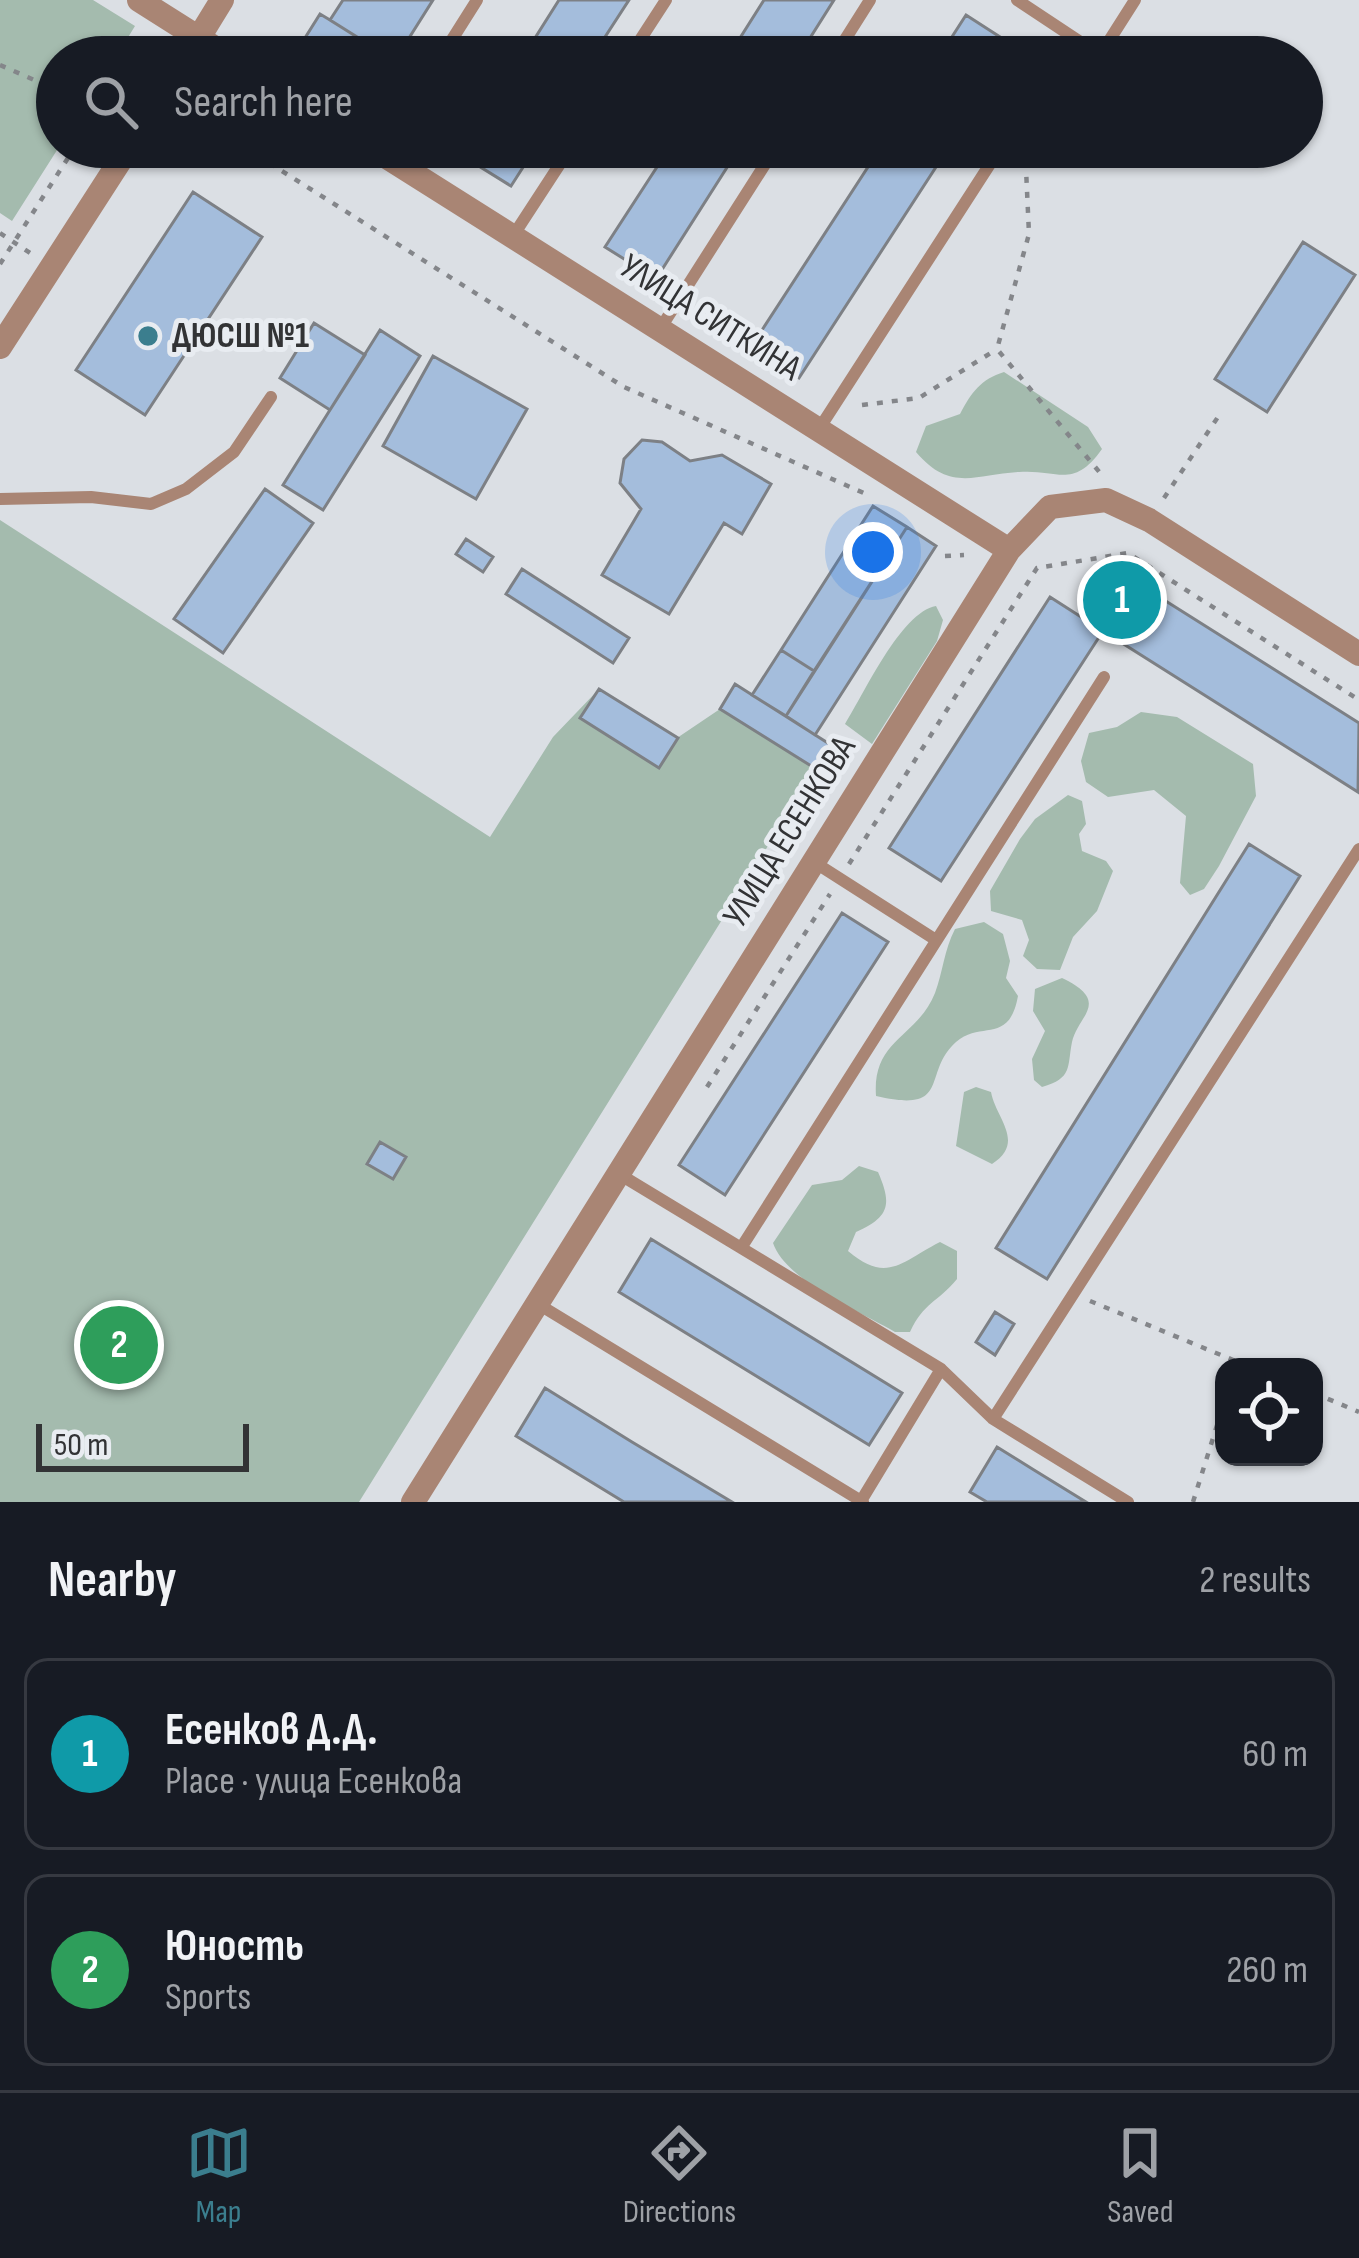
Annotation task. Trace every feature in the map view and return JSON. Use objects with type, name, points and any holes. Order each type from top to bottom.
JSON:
[{"type":"street","points":[[139,0],[180,36]]},
{"type":"street","points":[[200,36],[222,0]]},
{"type":"street","points":[[0,347],[115,168]]},
{"type":"street","name":"УЛИЦА СИТКИНА","points":[[408,168],[660,329],[825,419],[1009,550]]},
{"type":"street","points":[[1106,500],[1149,520],[1359,654]]},
{"type":"street","name":"УЛИЦА ЕСЕНКОВА","points":[[424,1498],[537,1303],[1009,550],[1050,507],[1106,500]]},
{"type":"lane","points":[[454,36],[477,0]]},
{"type":"lane","points":[[643,36],[666,0]]},
{"type":"lane","points":[[847,36],[870,0]]},
{"type":"lane","points":[[1017,0],[1071,36]]},
{"type":"lane","points":[[1112,36],[1135,0]]},
{"type":"lane","points":[[513,236],[557,168]]},
{"type":"lane","points":[[660,329],[763,168]]},
{"type":"lane","points":[[825,419],[987,168]]},
{"type":"lane","points":[[0,499],[91,497],[152,504],[186,489],[234,452],[271,398]]},
{"type":"lane","points":[[740,1248],[1104,677]]},
{"type":"lane","points":[[993,1419],[1359,849]]},
{"type":"lane","points":[[814,862],[936,940]]},
{"type":"lane","points":[[618,1174],[940,1370],[993,1419],[1128,1502]]},
{"type":"lane","points":[[537,1303],[862,1502],[940,1370]]},
{"type":"path","points":[[1,66],[36,81]]},
{"type":"path","points":[[0,264],[62,168]]},
{"type":"path","points":[[277,168],[624,387],[878,499]]},
{"type":"path","points":[[825,419],[919,398],[997,349],[1029,234],[1026,168]]},
{"type":"path","points":[[0,233],[52,266]]},
{"type":"path","points":[[997,349],[1101,471],[1106,500],[1128,553],[1359,700]]},
{"type":"path","points":[[1149,520],[1222,411]]},
{"type":"path","points":[[947,544],[965,555],[973,608],[1000,625]]},
{"type":"path","points":[[704,1092],[1037,568],[1128,553]]},
{"type":"path","points":[[945,556],[965,555]]},
{"type":"path","points":[[1074,1294],[1222,1358]]},
{"type":"path","points":[[1323,1397],[1359,1412]]},
{"type":"path","points":[[1193,1502],[1215,1432]]},
{"type":"green space","points":[[0,0],[93,0],[135,26],[129,36],[36,36],[36,168],[46,168],[12,221],[0,213]]},
{"type":"green space","points":[[1004,372],[1088,427],[1102,449],[1092,462],[1073,474],[1019,472],[963,478],[940,472],[916,452],[926,426],[960,414],[978,388]]},
{"type":"green space","points":[[0,520],[490,837],[553,737],[599,689],[677,738],[720,709],[816,769],[359,1502],[0,1502]]},
{"type":"green space","points":[[936,606],[943,620],[937,641],[872,744],[845,724],[897,638],[923,612]]},
{"type":"green space","points":[[1141,712],[1177,717],[1253,764],[1256,796],[1204,889],[1190,895],[1180,883],[1186,816],[1154,790],[1108,797],[1086,782],[1081,761],[1089,733],[1117,727]]},
{"type":"green space","points":[[1068,795],[1082,801],[1086,824],[1079,834],[1082,851],[1106,861],[1113,871],[1097,911],[1073,937],[1060,970],[1037,969],[1023,956],[1029,940],[1022,920],[991,911],[990,891],[1035,819]]},
{"type":"green space","points":[[984,922],[1003,934],[1010,961],[1006,978],[1018,996],[1008,1021],[956,1042],[926,1095],[916,1100],[876,1096],[881,1062],[927,1008],[955,929]]},
{"type":"green space","points":[[1062,978],[1086,994],[1088,1009],[1075,1032],[1067,1070],[1059,1080],[1042,1087],[1034,1080],[1032,1059],[1045,1031],[1033,1011],[1035,989]]},
{"type":"green space","points":[[976,1087],[991,1092],[1008,1139],[1002,1156],[992,1164],[956,1146],[964,1092]]},
{"type":"green space","points":[[859,1166],[878,1172],[886,1201],[882,1215],[856,1232],[848,1251],[884,1268],[940,1242],[957,1251],[957,1279],[926,1308],[910,1332],[895,1332],[808,1283],[773,1243],[812,1185],[842,1180]]},
{"type":"building","points":[[343,0],[433,0],[410,36],[356,36],[330,20]]},
{"type":"building","points":[[559,0],[629,0],[606,36],[536,36]]},
{"type":"building","points":[[764,0],[834,0],[811,36],[741,36]]},
{"type":"building","points":[[320,14],[356,36],[306,36]]},
{"type":"building","points":[[966,15],[999,36],[952,36]]},
{"type":"building","points":[[482,168],[523,168],[511,186]]},
{"type":"building","points":[[656,168],[727,168],[656,279],[605,247]]},
{"type":"building","points":[[867,168],[935,168],[799,378],[751,347]]},
{"type":"building","name":"ДЮСШ №1","points":[[193,192],[262,237],[145,415],[76,370]]},
{"type":"building","points":[[1303,242],[1355,275],[1267,412],[1215,379]]},
{"type":"building","points":[[314,323],[365,355],[330,410],[280,378]]},
{"type":"building","points":[[380,330],[420,356],[323,510],[283,485]]},
{"type":"building","points":[[433,356],[527,409],[476,499],[383,446]]},
{"type":"building","points":[[642,440],[662,442],[690,461],[722,455],[771,484],[742,534],[724,523],[669,614],[602,575],[641,509],[620,483],[624,459]]},
{"type":"building","points":[[265,489],[313,523],[223,653],[174,619]]},
{"type":"building","points":[[873,506],[907,527],[814,671],[781,650]]},
{"type":"building","points":[[907,527],[936,546],[815,735],[786,716]]},
{"type":"building","points":[[466,539],[493,557],[483,572],[456,554]]},
{"type":"building","points":[[522,569],[629,638],[613,663],[506,594]]},
{"type":"building","points":[[1134,581],[1359,723],[1358,792],[1103,631]]},
{"type":"building","points":[[1050,597],[1103,631],[941,881],[889,848]]},
{"type":"building","points":[[781,650],[814,671],[786,716],[752,695]]},
{"type":"building","points":[[735,684],[831,745],[816,769],[720,709]]},
{"type":"building","points":[[599,689],[678,738],[659,768],[580,718]]},
{"type":"building","points":[[1249,844],[1300,876],[1047,1279],[996,1248]]},
{"type":"building","points":[[842,913],[888,942],[725,1195],[679,1165]]},
{"type":"building","points":[[380,1142],[406,1157],[393,1179],[367,1164]]},
{"type":"building","points":[[651,1239],[902,1393],[869,1445],[619,1292]]},
{"type":"building","points":[[995,1312],[1014,1324],[995,1355],[976,1342]]},
{"type":"building","points":[[545,1388],[732,1502],[624,1502],[516,1436]]},
{"type":"building","points":[[997,1447],[1086,1502],[987,1502],[970,1492]]},
{"type":"place","name":"ДЮСШ №1","points":[[148,336]]},
{"type":"place","name":"Есенков Д.Д.","points":[[1122,600]]},
{"type":"place","name":"Юность","points":[[119,1345]]}]
